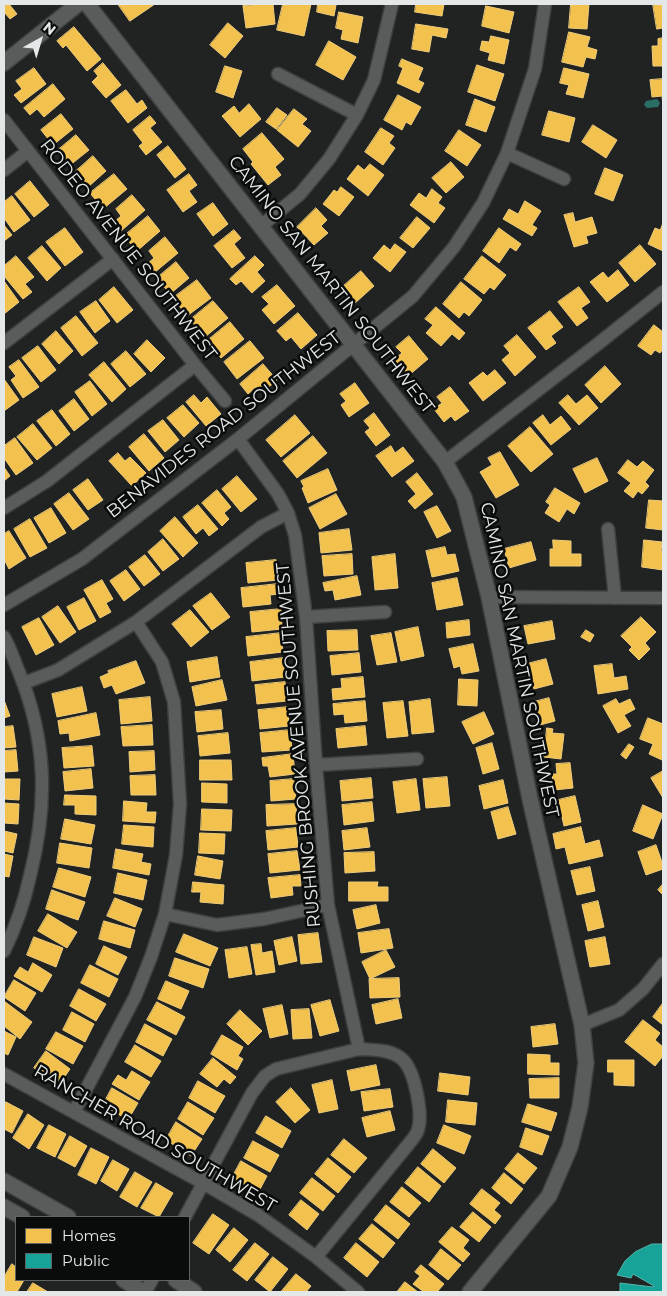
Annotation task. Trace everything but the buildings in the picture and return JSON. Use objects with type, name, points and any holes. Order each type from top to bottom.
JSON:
[{"type":"street","points":[[4,64],[78,4]]},
{"type":"street","name":"CAMINO SAN MARTIN SOUTHWEST","points":[[88,4],[445,462],[464,497],[489,596],[530,799],[582,1025],[586,1064],[580,1107],[570,1146],[549,1196],[470,1292]]},
{"type":"street","points":[[261,226],[300,194],[330,159],[357,115],[374,80],[392,4]]},
{"type":"street","name":"BENAVIDES ROAD SOUTHWEST","points":[[4,605],[82,559],[238,439],[413,296],[454,247],[483,203],[507,153],[535,70],[545,4]]},
{"type":"street","points":[[278,74],[357,115]]},
{"type":"street","name":"RODEO AVENUE SOUTHWEST","points":[[4,120],[225,401]]},
{"type":"street","points":[[4,170],[28,150]]},
{"type":"street","points":[[507,153],[564,179]]},
{"type":"street","points":[[4,343],[113,259]]},
{"type":"street","points":[[445,462],[663,292]]},
{"type":"street","points":[[4,508],[47,481],[195,364]]},
{"type":"street","name":"RUSHING BROOK AVENUE SOUTHWEST","points":[[238,439],[278,494],[288,513],[296,535],[306,617],[328,905],[359,1049]]},
{"type":"street","points":[[24,683],[58,670],[136,622],[261,527],[288,513]]},
{"type":"street","points":[[608,529],[614,598]]},
{"type":"street","points":[[489,596],[663,598]]},
{"type":"street","points":[[306,617],[385,612]]},
{"type":"street","points":[[74,1112],[135,997],[165,914],[176,855],[180,804],[174,702],[162,662],[136,622]]},
{"type":"street","points":[[4,637],[24,683],[35,718],[40,750],[42,810],[38,843],[22,909],[4,951]]},
{"type":"street","points":[[316,765],[417,759]]},
{"type":"street","points":[[165,914],[217,925],[264,919],[328,905]]},
{"type":"street","points":[[582,1025],[619,1010],[643,989],[663,964]]},
{"type":"street","points":[[186,1216],[252,1093],[265,1076],[276,1069],[359,1049],[386,1050],[403,1059],[413,1077],[419,1114],[418,1130],[408,1146],[316,1257]]},
{"type":"street","name":"RANCHER ROAD SOUTHWEST","points":[[4,1074],[204,1183],[258,1215],[316,1257],[358,1292]]},
{"type":"street","points":[[4,1181],[66,1216]]},
{"type":"street","points":[[4,1207],[20,1216]]},
{"type":"street","points":[[126,1281],[144,1292],[151,1281]]},
{"type":"street","points":[[178,1281],[194,1292]]},
{"type":"shaded area","points":[[657,99],[660,103],[658,107],[647,108],[644,105],[646,101]]}]
